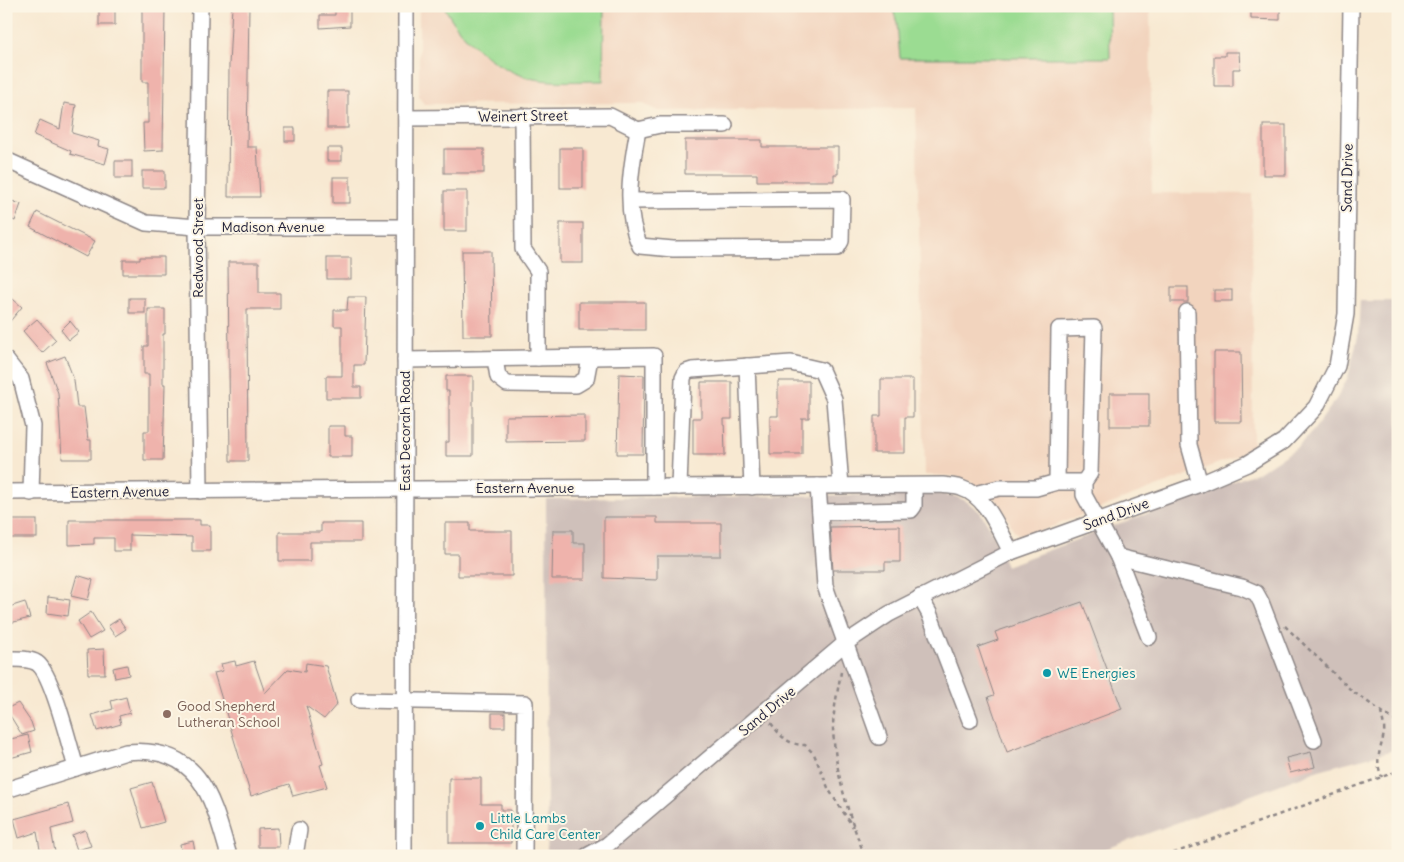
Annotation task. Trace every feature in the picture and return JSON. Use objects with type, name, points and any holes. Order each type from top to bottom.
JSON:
[{"type":"street","name":"Redwood Street","points":[[200,6],[197,227],[200,491]]},
{"type":"street","name":"East Decorah Road","points":[[404,856],[406,6]]},
{"type":"street","name":"Sand Drive","points":[[587,856],[607,845],[844,644],[889,614],[1011,552],[1200,484],[1247,464],[1284,441],[1316,407],[1337,366],[1346,314],[1351,6]]},
{"type":"street","points":[[522,116],[523,249],[538,271],[538,358]]},
{"type":"street","name":"Weinert Street","points":[[406,118],[610,116],[638,130]]},
{"type":"street","points":[[631,201],[842,199],[841,242],[837,248],[673,249],[640,246],[633,231],[631,201],[630,174],[638,130],[660,126],[725,125]]},
{"type":"street","name":"Madison Avenue","points":[[6,160],[146,223],[197,227],[404,227]]},
{"type":"street","points":[[1187,312],[1189,446],[1200,484]]},
{"type":"street","points":[[1057,482],[1059,329],[1094,328],[1090,473],[1084,482],[1084,495],[1118,557],[1149,637]]},
{"type":"street","points":[[405,360],[654,356],[654,487]]},
{"type":"street","points":[[495,359],[498,377],[507,384],[576,385],[586,379],[590,358]]},
{"type":"street","points":[[6,360],[21,379],[33,426],[31,492]]},
{"type":"street","points":[[679,487],[683,378],[686,372],[791,363],[821,370],[834,399],[841,486]]},
{"type":"street","points":[[747,366],[752,487]]},
{"type":"street","points":[[1011,552],[989,511],[974,494],[999,488],[1036,488],[1057,482],[1084,482]]},
{"type":"street","points":[[818,486],[822,567],[825,586],[844,644],[879,737]]},
{"type":"street","points":[[820,512],[910,510],[914,506],[914,486]]},
{"type":"street","name":"Eastern Avenue","points":[[6,492],[914,486],[961,488],[974,494]]},
{"type":"street","points":[[1118,557],[1242,587],[1256,593],[1314,740]]},
{"type":"street","points":[[920,597],[929,613],[970,720]]},
{"type":"street","points":[[6,659],[40,659],[76,768]]},
{"type":"street","points":[[359,700],[525,703],[524,856]]},
{"type":"street","points":[[6,790],[126,752],[144,750],[175,758],[198,776],[207,790],[214,806],[229,856]]},
{"type":"street","points":[[295,856],[299,830]]},
{"type":"path","points":[[1282,623],[1352,690],[1398,723]]},
{"type":"path","points":[[844,644],[833,728],[842,782],[854,829],[865,856]]},
{"type":"path","points":[[1381,711],[1384,730],[1377,758],[1377,767],[1382,777]]},
{"type":"path","points":[[764,713],[785,740],[794,745],[805,745],[814,754],[829,790],[854,829]]},
{"type":"path","points":[[1166,856],[1398,771]]},
{"type":"shaded area","points":[[419,6],[1150,6],[1152,193],[1252,194],[1253,450],[1035,533],[1019,535],[1014,531],[1000,504],[970,481],[953,476],[925,475],[916,108],[658,111],[641,103],[424,104],[419,97]]},
{"type":"shaded area","points":[[1360,301],[1398,301],[1398,749],[1319,770],[1087,856],[547,856],[546,499],[936,494],[954,496],[966,501],[980,512],[989,526],[1006,566],[1259,472],[1295,449],[1313,431],[1337,398],[1348,377],[1358,336]]},
{"type":"green space","points":[[444,6],[604,6],[603,81],[534,79],[507,69],[494,62],[470,42]]},
{"type":"green space","points":[[892,6],[1109,6],[1110,58],[900,58],[897,23]]},
{"type":"building","points":[[232,6],[249,6],[247,147],[257,147],[260,197],[228,197],[229,65]]},
{"type":"building","points":[[1251,6],[1280,6],[1280,20],[1251,19]]},
{"type":"building","points":[[142,8],[165,8],[163,150],[144,151],[143,123],[148,123],[148,82],[142,82]]},
{"type":"building","points":[[99,10],[115,10],[115,25],[99,25]]},
{"type":"building","points":[[335,10],[350,10],[350,26],[320,28],[320,15],[335,15]]},
{"type":"building","points":[[1225,52],[1239,52],[1240,69],[1233,69],[1233,86],[1214,86],[1214,56],[1225,56]]},
{"type":"building","points":[[327,91],[348,91],[348,128],[327,128]]},
{"type":"building","points":[[64,103],[76,105],[72,133],[99,141],[98,146],[109,149],[105,164],[70,154],[71,151],[34,135],[40,120],[60,129]]},
{"type":"building","points":[[1263,125],[1286,125],[1286,175],[1263,175]]},
{"type":"building","points":[[285,128],[295,128],[295,141],[285,141]]},
{"type":"building","points":[[685,140],[762,140],[762,147],[838,147],[838,174],[834,174],[834,181],[757,181],[757,174],[685,174]]},
{"type":"building","points":[[327,148],[342,148],[342,161],[327,161]]},
{"type":"building","points":[[560,148],[583,148],[583,188],[560,188]]},
{"type":"building","points":[[444,149],[484,149],[484,173],[444,173]]},
{"type":"building","points":[[115,161],[132,161],[132,178],[115,178]]},
{"type":"building","points":[[142,171],[165,171],[165,188],[142,188]]},
{"type":"building","points":[[333,177],[350,177],[350,203],[333,203]]},
{"type":"building","points":[[444,191],[467,191],[467,231],[444,231]]},
{"type":"building","points":[[6,199],[21,204],[15,221],[6,217]]},
{"type":"building","points":[[37,212],[95,241],[86,257],[30,227]]},
{"type":"building","points":[[560,223],[583,223],[583,263],[560,263]]},
{"type":"building","points":[[462,251],[491,251],[492,336],[463,336]]},
{"type":"building","points":[[140,257],[164,257],[164,274],[123,274],[123,260],[140,260]]},
{"type":"building","points":[[327,258],[351,258],[351,279],[327,279]]},
{"type":"building","points":[[228,262],[259,262],[259,293],[280,293],[280,309],[247,309],[248,461],[230,461]]},
{"type":"building","points":[[1171,287],[1188,287],[1188,302],[1171,302]]},
{"type":"building","points":[[1214,290],[1232,290],[1232,301],[1214,301]]},
{"type":"building","points":[[6,293],[22,307],[6,326]]},
{"type":"building","points":[[348,297],[366,297],[364,365],[354,365],[354,387],[361,387],[361,398],[326,398],[326,376],[342,376],[342,326],[334,326],[334,310],[347,310]]},
{"type":"building","points":[[129,298],[145,298],[145,313],[129,313]]},
{"type":"building","points":[[579,302],[645,302],[645,330],[579,330]]},
{"type":"building","points":[[148,309],[165,309],[165,334],[163,334],[163,384],[165,384],[163,460],[144,460],[144,431],[149,431],[149,374],[144,374],[144,346],[148,346]]},
{"type":"building","points":[[37,319],[56,340],[42,353],[23,331]]},
{"type":"building","points":[[70,321],[79,332],[69,340],[61,330]]},
{"type":"building","points":[[1214,352],[1241,352],[1242,422],[1214,422]]},
{"type":"building","points":[[65,356],[74,380],[77,407],[84,407],[88,440],[91,440],[91,459],[62,459],[58,393],[47,363]]},
{"type":"building","points":[[619,374],[644,375],[643,454],[617,454]]},
{"type":"building","points":[[446,376],[473,376],[473,456],[446,456],[446,442],[449,442],[449,391],[446,391]]},
{"type":"building","points":[[881,379],[913,379],[913,417],[905,417],[905,453],[874,453],[874,416],[881,416]]},
{"type":"building","points":[[778,381],[809,381],[809,418],[802,418],[802,454],[770,454],[770,416],[778,416]]},
{"type":"building","points":[[701,382],[732,382],[732,419],[724,419],[725,455],[693,455],[693,418],[701,418]]},
{"type":"building","points":[[1110,393],[1149,393],[1149,426],[1110,426]]},
{"type":"building","points":[[585,415],[585,441],[506,442],[506,416]]},
{"type":"building","points":[[328,426],[345,426],[345,436],[352,436],[352,457],[328,457]]},
{"type":"building","points":[[604,517],[657,517],[657,523],[721,523],[721,556],[657,556],[657,580],[604,578]]},
{"type":"building","points":[[6,520],[37,520],[37,538],[6,538]]},
{"type":"building","points":[[69,520],[200,520],[200,525],[210,525],[210,551],[192,551],[192,537],[130,535],[130,551],[114,551],[114,538],[94,538],[94,544],[69,545]]},
{"type":"building","points":[[321,523],[361,523],[361,542],[310,542],[310,561],[279,561],[279,532],[321,532]]},
{"type":"building","points":[[445,523],[470,523],[470,531],[512,531],[512,576],[458,576],[458,554],[445,554]]},
{"type":"building","points":[[900,526],[900,562],[885,562],[885,570],[833,570],[830,527]]},
{"type":"building","points":[[553,530],[573,530],[573,543],[585,543],[585,579],[552,579]]},
{"type":"building","points":[[77,575],[93,580],[88,600],[71,596]]},
{"type":"building","points":[[48,597],[70,600],[68,616],[47,613]]},
{"type":"building","points":[[25,602],[30,618],[6,624],[6,608]]},
{"type":"building","name":"WE Energies","points":[[1082,602],[1122,709],[1007,752],[988,697],[994,695],[978,647],[998,640],[995,632]]},
{"type":"building","points":[[91,612],[103,631],[89,639],[78,621]]},
{"type":"building","points":[[119,619],[126,629],[115,636],[108,626]]},
{"type":"building","points":[[104,649],[105,674],[88,674],[87,650]]},
{"type":"building","name":"Good Shepherd Lutheran School","points":[[235,661],[236,666],[254,661],[265,693],[288,669],[305,672],[306,663],[326,666],[337,704],[324,719],[306,706],[323,764],[320,765],[327,787],[293,796],[289,784],[251,796],[214,673],[223,671],[221,664]]},
{"type":"building","points":[[127,665],[129,675],[115,678],[113,668]]},
{"type":"building","points":[[126,697],[130,713],[119,716],[121,724],[97,731],[92,715],[113,709],[111,701]]},
{"type":"building","points":[[18,703],[31,722],[34,731],[22,735],[6,709]]},
{"type":"building","points":[[492,713],[505,713],[505,727],[492,727]]},
{"type":"building","points":[[28,735],[32,752],[6,759],[6,740]]},
{"type":"building","points":[[1311,752],[1315,767],[1290,773],[1286,758]]},
{"type":"building","name":"Little Lambs Child Care Center","points":[[449,778],[481,778],[481,804],[501,804],[501,810],[511,810],[511,843],[449,843]]},
{"type":"building","points":[[152,782],[164,822],[143,828],[131,788]]},
{"type":"building","points":[[68,804],[73,823],[51,829],[55,852],[41,855],[37,832],[19,838],[14,819]]},
{"type":"building","points":[[278,828],[279,847],[258,847],[258,829]]},
{"type":"building","points":[[85,830],[91,846],[77,850],[72,835]]},
{"type":"building","points":[[193,841],[196,856],[182,856],[180,844]]},
{"type":"place","name":"WE Energies","points":[[1047,673]]},
{"type":"place","name":"Good Shepherd Lutheran School","points":[[167,714]]},
{"type":"place","name":"Little Lambs Child Care Center","points":[[480,826]]}]
